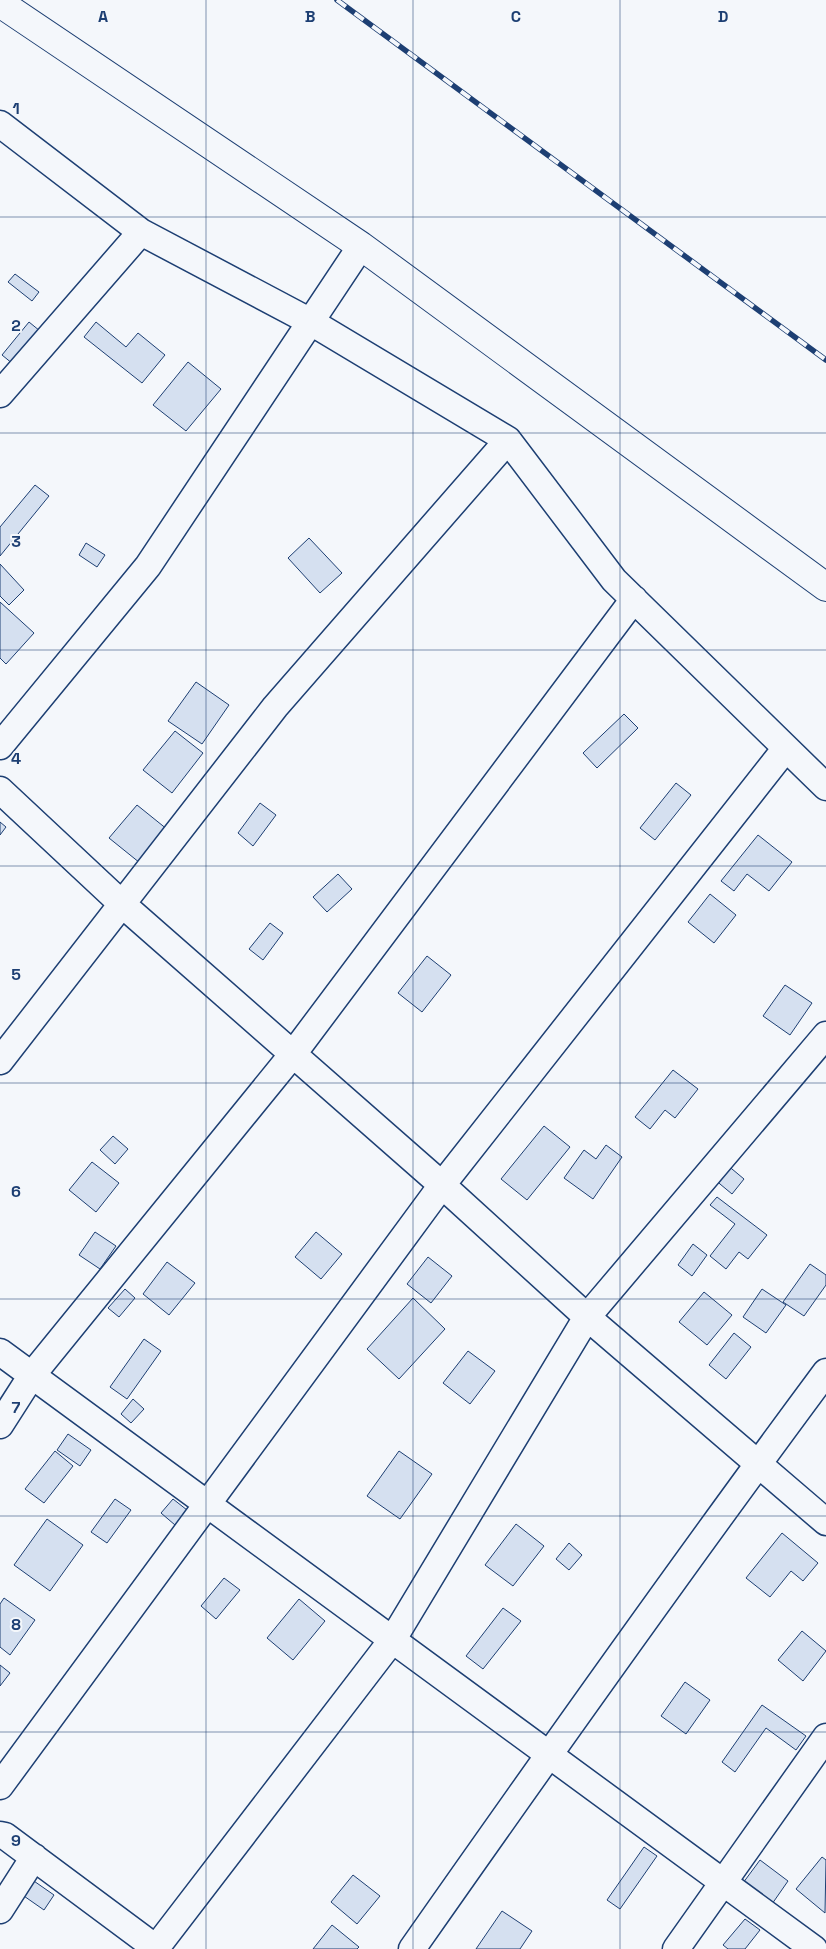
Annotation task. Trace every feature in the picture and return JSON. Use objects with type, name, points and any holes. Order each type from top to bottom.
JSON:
[{"type":"main road","points":[[0,3],[361,246],[826,587]]},
{"type":"street","points":[[0,124],[141,232],[311,322],[508,440],[614,580],[826,787]]},
{"type":"street","points":[[0,394],[141,232]]},
{"type":"street","points":[[0,746],[148,566],[361,246]]},
{"type":"street","points":[[0,1061],[275,707],[508,440]]},
{"type":"street","points":[[0,1425],[32,1375],[293,1054],[634,599]]},
{"type":"street","points":[[0,1786],[442,1185],[786,748]]},
{"type":"street","points":[[0,790],[122,904],[442,1185],[587,1316],[826,1522]]},
{"type":"street","points":[[0,1835],[5,1836],[34,1857],[157,1949],[393,1640],[587,1316],[826,1034]]},
{"type":"street","points":[[0,1352],[814,1949]]},
{"type":"street","points":[[412,1949],[549,1754],[826,1372]]},
{"type":"street","points":[[676,1949],[826,1737]]},
{"type":"street","points":[[0,1910],[34,1857]]},
{"type":"building","points":[[15,274],[39,292],[32,301],[8,282]]},
{"type":"building","points":[[29,322],[40,331],[13,364],[2,355]]},
{"type":"building","points":[[96,322],[126,347],[138,333],[165,355],[142,383],[84,337]]},
{"type":"building","points":[[188,362],[221,389],[186,431],[153,405]]},
{"type":"building","points":[[35,485],[49,496],[0,556],[0,527]]},
{"type":"building","points":[[309,538],[342,573],[320,593],[288,558]]},
{"type":"building","points":[[86,543],[105,555],[97,567],[79,555]]},
{"type":"building","points":[[0,564],[24,590],[9,605],[0,596]]},
{"type":"building","points":[[0,602],[34,633],[6,664],[0,658]]},
{"type":"building","points":[[196,682],[229,705],[202,744],[168,721]]},
{"type":"building","points":[[624,714],[638,728],[597,768],[583,753]]},
{"type":"building","points":[[175,731],[203,753],[172,793],[143,770]]},
{"type":"building","points":[[676,783],[691,795],[655,840],[640,828]]},
{"type":"building","points":[[260,803],[276,815],[253,846],[238,833]]},
{"type":"building","points":[[137,805],[173,834],[145,867],[109,838]]},
{"type":"building","points":[[0,822],[6,827],[0,835]]},
{"type":"building","points":[[758,835],[792,862],[769,891],[747,874],[734,891],[721,881]]},
{"type":"building","points":[[338,874],[352,889],[327,912],[313,897]]},
{"type":"building","points":[[710,894],[736,915],[714,943],[688,922]]},
{"type":"building","points":[[270,923],[283,933],[263,960],[249,949]]},
{"type":"building","points":[[427,956],[451,975],[422,1012],[398,993]]},
{"type":"building","points":[[785,985],[812,1003],[790,1035],[763,1016]]},
{"type":"building","points":[[673,1070],[698,1089],[675,1118],[665,1110],[650,1129],[635,1117]]},
{"type":"building","points":[[544,1126],[570,1147],[527,1200],[501,1179]]},
{"type":"building","points":[[113,1136],[128,1149],[115,1164],[100,1150]]},
{"type":"building","points":[[606,1145],[622,1157],[593,1199],[564,1178],[584,1150],[596,1159]]},
{"type":"building","points":[[92,1162],[119,1183],[96,1212],[69,1190]]},
{"type":"building","points":[[726,1164],[744,1179],[732,1194],[714,1179]]},
{"type":"building","points":[[717,1197],[767,1235],[748,1259],[739,1252],[726,1269],[710,1256],[735,1224],[710,1205]]},
{"type":"building","points":[[95,1232],[116,1246],[100,1269],[79,1255]]},
{"type":"building","points":[[316,1232],[342,1254],[321,1279],[295,1257]]},
{"type":"building","points":[[693,1244],[707,1255],[692,1276],[678,1265]]},
{"type":"building","points":[[428,1257],[452,1276],[431,1303],[407,1284]]},
{"type":"building","points":[[167,1262],[195,1283],[169,1315],[143,1294]]},
{"type":"building","points":[[810,1264],[826,1275],[826,1285],[804,1316],[783,1302]]},
{"type":"building","points":[[125,1289],[135,1298],[119,1317],[108,1308]]},
{"type":"building","points":[[762,1289],[786,1305],[766,1333],[743,1317]]},
{"type":"building","points":[[704,1292],[732,1315],[707,1345],[679,1322]]},
{"type":"building","points":[[413,1298],[445,1329],[399,1379],[367,1349]]},
{"type":"building","points":[[734,1333],[751,1347],[726,1379],[709,1365]]},
{"type":"building","points":[[144,1339],[161,1351],[127,1399],[110,1387]]},
{"type":"building","points":[[468,1351],[495,1371],[470,1404],[443,1383]]},
{"type":"building","points":[[133,1399],[144,1409],[131,1423],[121,1414]]},
{"type":"building","points":[[68,1434],[91,1450],[80,1466],[57,1450]]},
{"type":"building","points":[[55,1451],[73,1466],[44,1503],[25,1489]]},
{"type":"building","points":[[399,1451],[432,1474],[400,1519],[367,1496]]},
{"type":"building","points":[[115,1499],[131,1510],[107,1543],[91,1532]]},
{"type":"building","points":[[173,1499],[187,1510],[175,1525],[161,1513]]},
{"type":"building","points":[[47,1519],[83,1545],[50,1591],[14,1565]]},
{"type":"building","points":[[516,1524],[544,1546],[513,1586],[485,1565]]},
{"type":"building","points":[[782,1533],[818,1563],[803,1581],[791,1571],[770,1597],[746,1578]]},
{"type":"building","points":[[569,1543],[582,1555],[569,1570],[556,1559]]},
{"type":"building","points":[[224,1578],[240,1590],[216,1619],[201,1606]]},
{"type":"building","points":[[4,1598],[35,1620],[10,1655],[0,1647],[0,1604]]},
{"type":"building","points":[[299,1599],[325,1621],[293,1660],[267,1638]]},
{"type":"building","points":[[503,1608],[521,1621],[483,1669],[466,1656]]},
{"type":"building","points":[[802,1631],[826,1651],[803,1681],[778,1660]]},
{"type":"building","points":[[0,1665],[10,1673],[0,1686]]},
{"type":"building","points":[[685,1682],[710,1700],[686,1734],[661,1716]]},
{"type":"building","points":[[762,1705],[806,1736],[796,1750],[766,1728],[735,1772],[722,1762]]},
{"type":"building","points":[[644,1847],[657,1856],[620,1909],[607,1900]]},
{"type":"building","points":[[822,1857],[826,1860],[825,1913],[796,1889]]},
{"type":"building","points":[[760,1860],[788,1881],[772,1904],[743,1883]]},
{"type":"building","points":[[353,1875],[380,1896],[357,1924],[331,1902]]},
{"type":"building","points":[[31,1879],[54,1895],[44,1910],[21,1894]]},
{"type":"building","points":[[502,1911],[532,1931],[520,1949],[476,1949]]},
{"type":"building","points":[[745,1919],[760,1930],[745,1949],[728,1949],[723,1945]]},
{"type":"building","points":[[332,1925],[359,1947],[357,1949],[313,1949]]},
{"type":"railway","points":[[337,0],[826,360]]}]
